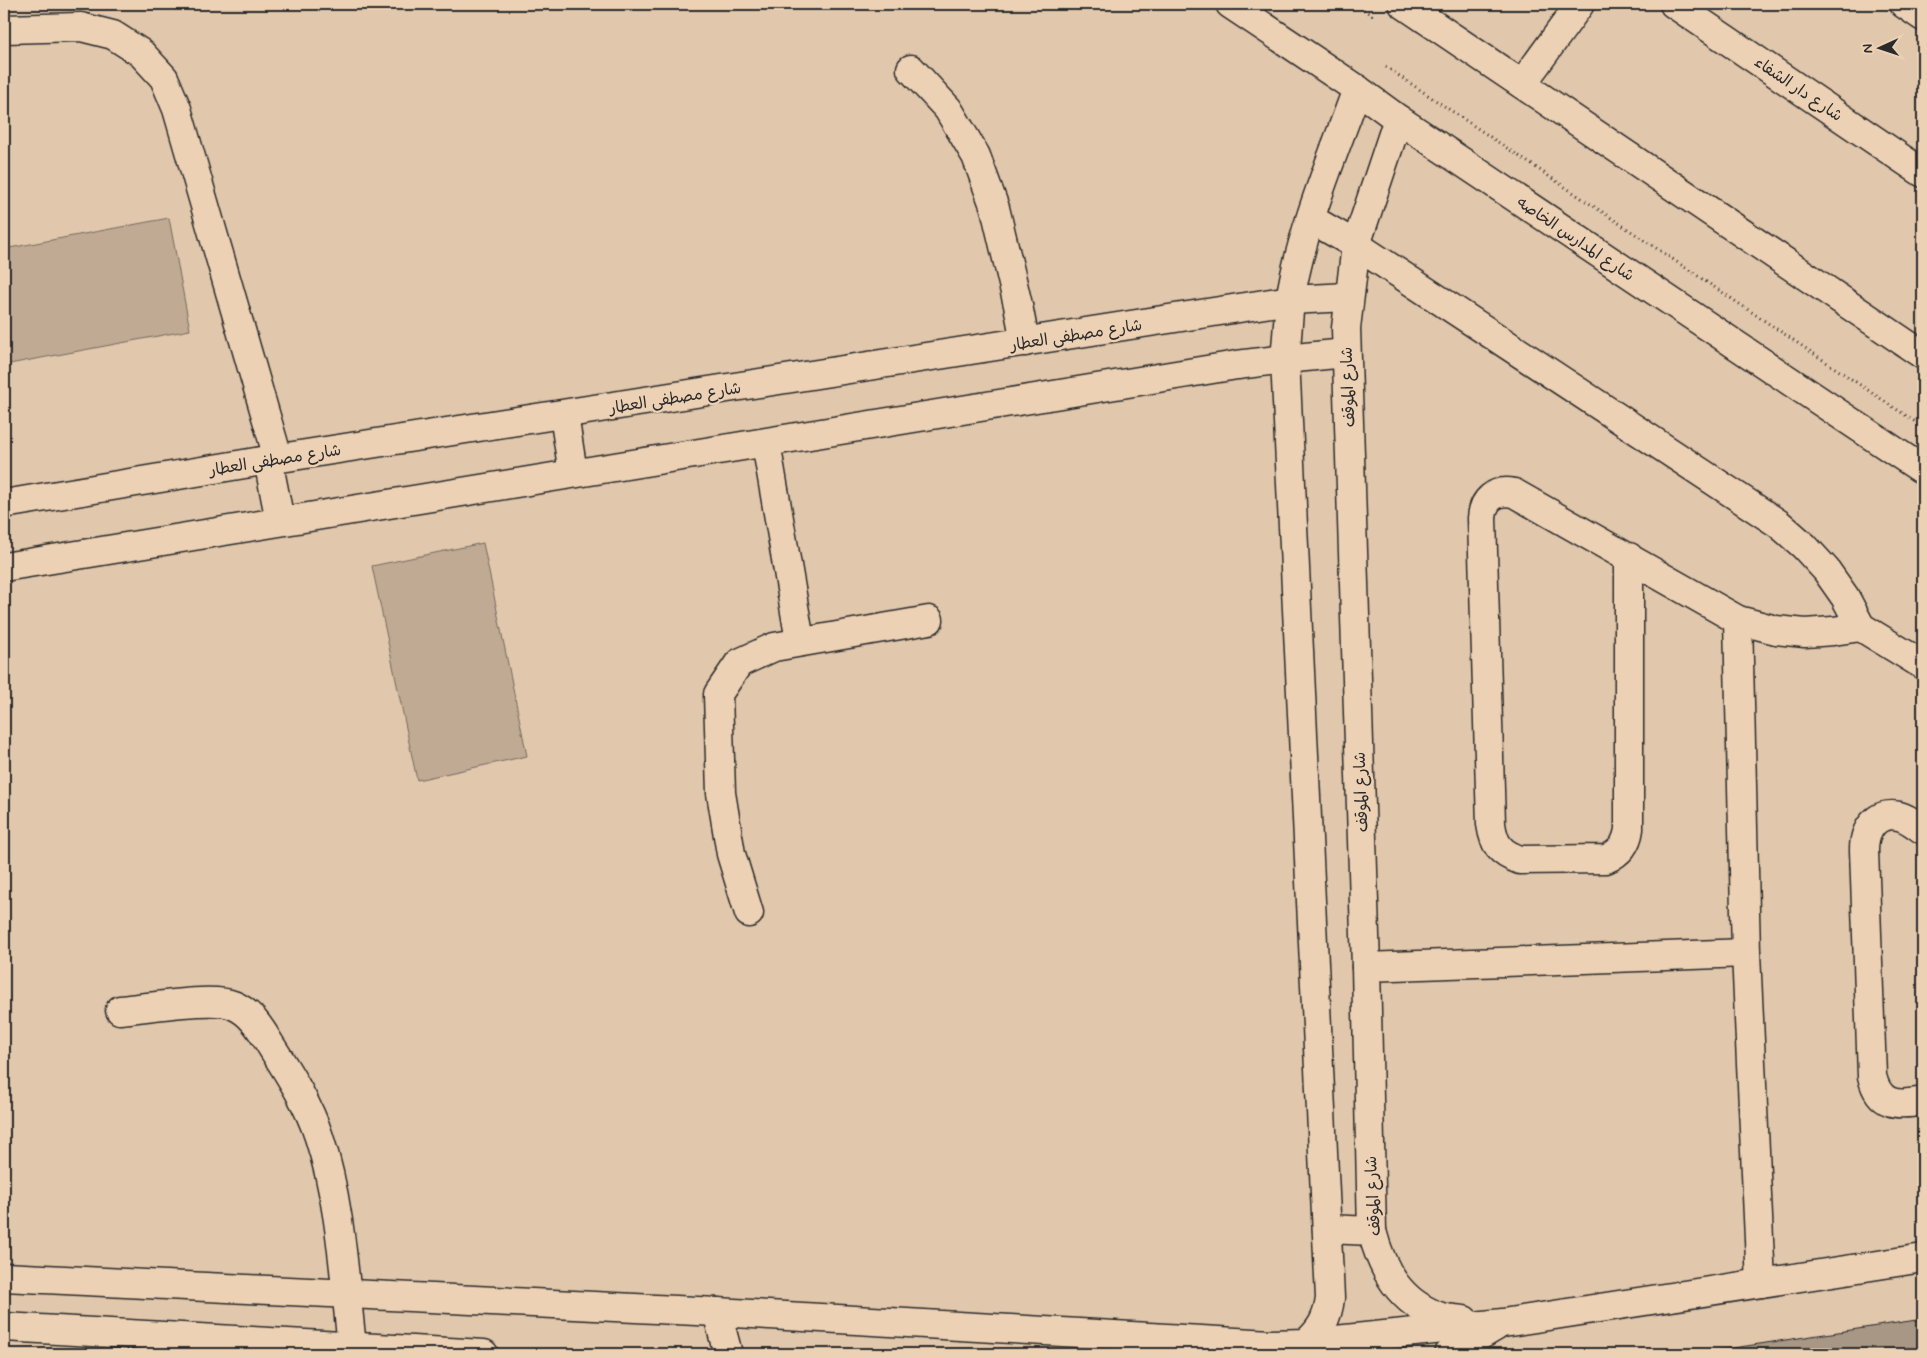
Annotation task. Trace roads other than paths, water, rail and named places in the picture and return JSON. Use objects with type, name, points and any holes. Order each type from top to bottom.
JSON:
[{"type":"street","name":"شارع المدارس الخاصه","points":[[1230,4],[1356,88],[1398,119],[1923,470]]},
{"type":"street","points":[[1522,84],[1580,4]]},
{"type":"street","name":"شارع دار الشفاء","points":[[1674,4],[1923,173]]},
{"type":"street","points":[[1904,4],[1923,17]]},
{"type":"street","points":[[1409,5],[1522,84],[1921,349]]},
{"type":"street","points":[[4,29],[81,28],[113,36],[141,53],[164,78],[180,118],[273,459],[280,521]]},
{"type":"street","points":[[911,68],[948,109],[976,156],[995,208],[1025,342]]},
{"type":"street","points":[[1306,1343],[1317,1334],[1329,1310],[1327,1229],[1285,359],[1290,300],[1311,219],[1356,88]]},
{"type":"street","name":"شارع الموقف","points":[[1398,119],[1356,246],[1348,297],[1346,328],[1366,968],[1372,1231],[1378,1253],[1388,1274],[1402,1293],[1419,1307],[1442,1317],[1503,1323]]},
{"type":"street","points":[[1311,219],[1356,246],[1779,524],[1804,546],[1826,570],[1845,597],[1861,627],[1923,665]]},
{"type":"street","name":"شارع مصطفى العطار","points":[[4,504],[273,459],[1290,300],[1348,297]]},
{"type":"street","points":[[4,566],[1285,359],[1346,354]]},
{"type":"street","points":[[564,415],[573,473]]},
{"type":"street","points":[[766,442],[800,642]]},
{"type":"street","points":[[1629,557],[1628,840],[1622,849],[1606,859],[1520,860],[1509,856],[1499,848],[1492,837],[1490,824],[1482,510],[1486,503],[1498,493],[1506,491],[1514,493],[1629,557],[1738,620],[1776,630],[1805,633],[1861,627]]},
{"type":"street","points":[[749,913],[731,854],[721,793],[718,694],[739,662],[774,647],[929,620]]},
{"type":"street","points":[[1738,620],[1746,953],[1761,1283]]},
{"type":"street","points":[[1923,830],[1906,819],[1891,816],[1882,817],[1867,830],[1864,840],[1872,1076],[1874,1086],[1887,1101],[1897,1104],[1923,1102]]},
{"type":"street","points":[[1366,968],[1746,953]]},
{"type":"street","points":[[120,1010],[215,1001],[233,1005],[249,1015],[293,1080],[318,1136],[335,1194],[352,1346]]},
{"type":"street","points":[[1327,1229],[1372,1231]]},
{"type":"street","points":[[4,1277],[717,1312],[1271,1344],[1306,1343],[1503,1323],[1923,1258]]},
{"type":"street","points":[[717,1312],[728,1354]]},
{"type":"street","points":[[1449,1354],[1503,1323]]},
{"type":"street","points":[[4,1327],[483,1354]]}]
